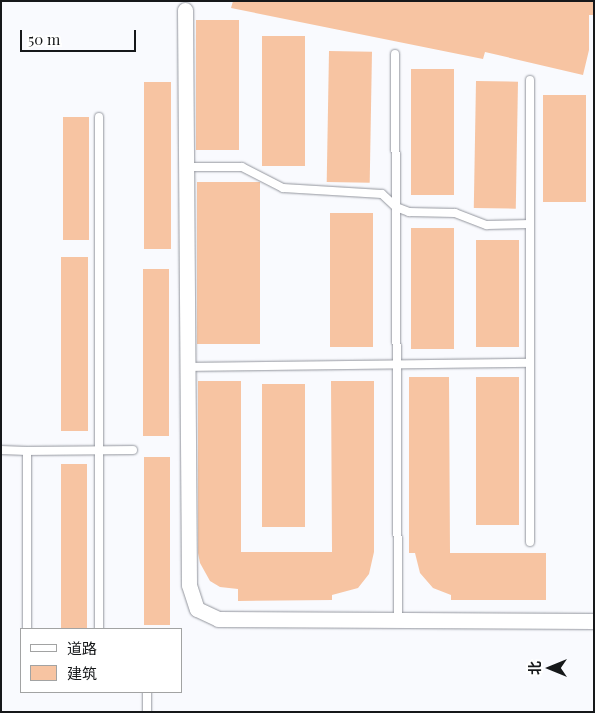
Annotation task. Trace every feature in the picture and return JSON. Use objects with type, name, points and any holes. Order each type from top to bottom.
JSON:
[{"type":"street","points":[[185,10],[188,585],[197,609],[218,619],[594,622]]},
{"type":"lane","points":[[395,54],[398,620]]},
{"type":"lane","points":[[530,80],[530,542]]},
{"type":"lane","points":[[99,116],[99,628]]},
{"type":"lane","points":[[186,167],[242,167],[283,188],[306,192],[382,194],[396,207],[409,212],[455,213],[487,225],[530,224]]},
{"type":"lane","points":[[187,367],[530,363]]},
{"type":"lane","points":[[1,450],[133,450]]},
{"type":"lane","points":[[27,451],[27,628]]},
{"type":"lane","points":[[146,712],[147,693]]},
{"type":"building","points":[[233,1],[594,1],[594,15],[589,15],[589,50],[583,75],[485,52],[483,59],[231,8]]},
{"type":"building","points":[[196,20],[239,20],[239,150],[196,150]]},
{"type":"building","points":[[262,36],[305,36],[305,166],[262,166]]},
{"type":"building","points":[[329,51],[372,52],[370,183],[327,182]]},
{"type":"building","points":[[411,69],[454,69],[454,195],[411,195]]},
{"type":"building","points":[[476,81],[518,82],[516,209],[474,208]]},
{"type":"building","points":[[144,82],[171,82],[171,249],[144,249]]},
{"type":"building","points":[[543,95],[586,95],[586,202],[543,202]]},
{"type":"building","points":[[63,117],[89,117],[89,240],[63,240]]},
{"type":"building","points":[[197,182],[260,182],[260,344],[197,344]]},
{"type":"building","points":[[330,213],[373,213],[373,347],[330,347]]},
{"type":"building","points":[[411,228],[454,228],[454,349],[411,349]]},
{"type":"building","points":[[476,240],[519,240],[519,347],[476,347]]},
{"type":"building","points":[[61,257],[88,257],[88,431],[61,431]]},
{"type":"building","points":[[143,269],[169,269],[169,436],[143,436]]},
{"type":"building","points":[[409,377],[449,377],[450,553],[546,553],[546,600],[451,600],[451,595],[433,588],[420,573],[415,553],[409,553]]},
{"type":"building","points":[[476,377],[519,377],[519,525],[476,525]]},
{"type":"building","points":[[198,381],[241,381],[241,552],[332,552],[331,381],[374,381],[374,552],[369,574],[358,588],[332,595],[332,600],[238,601],[238,589],[220,587],[210,581],[200,563],[198,553]]},
{"type":"building","points":[[262,384],[305,384],[305,527],[262,527]]},
{"type":"building","points":[[144,457],[170,457],[170,625],[144,625]]},
{"type":"building","points":[[61,464],[87,464],[87,628],[61,628]]}]
